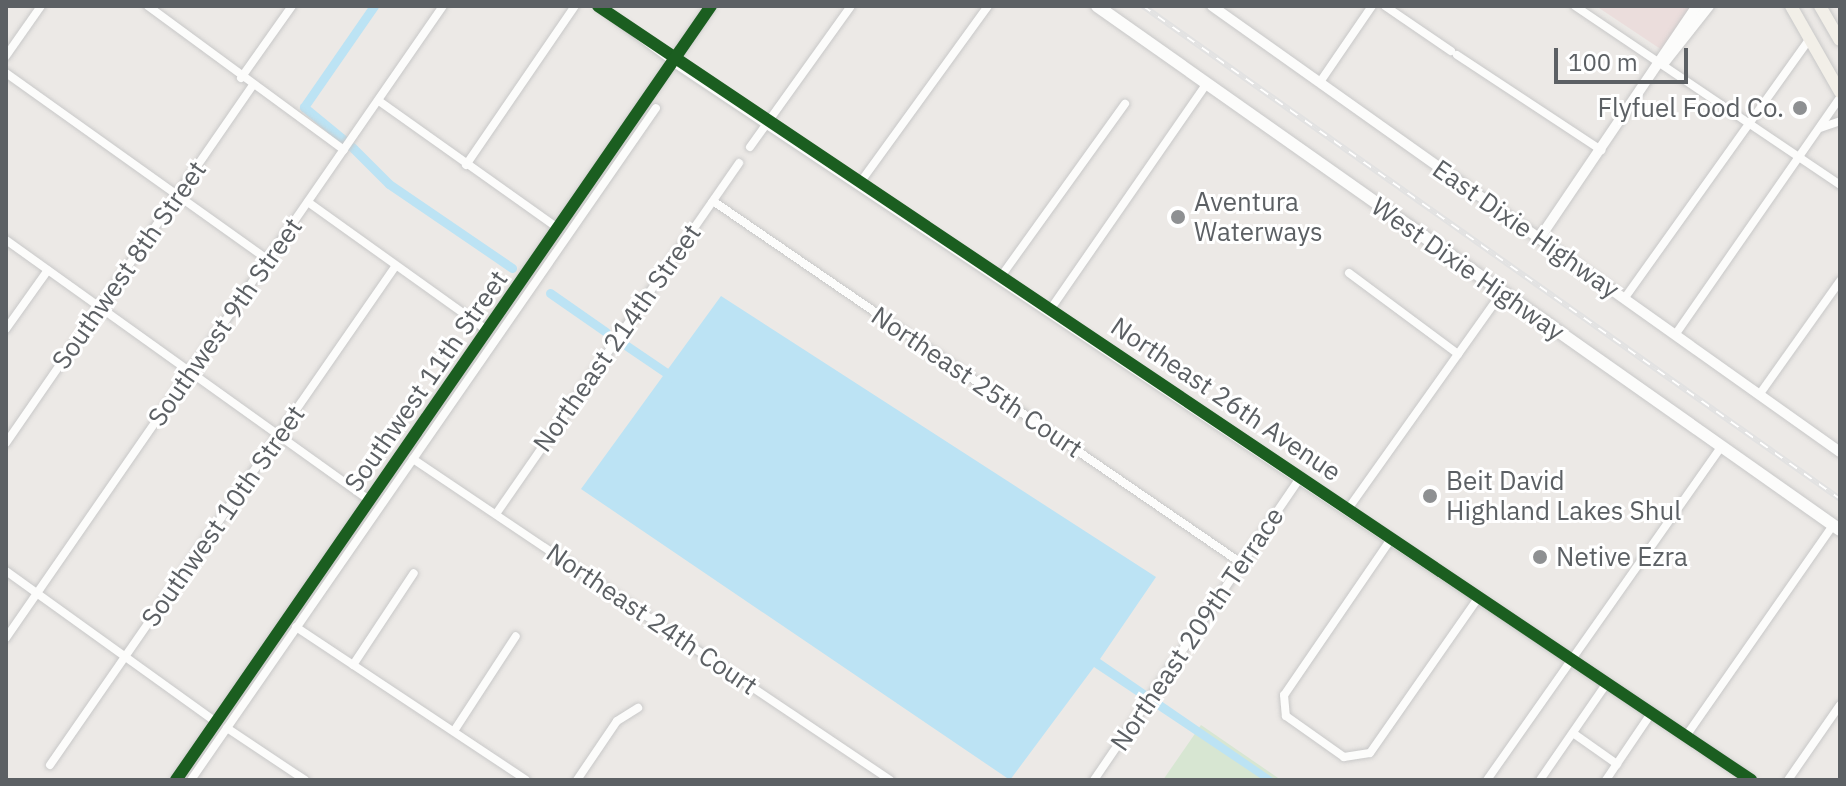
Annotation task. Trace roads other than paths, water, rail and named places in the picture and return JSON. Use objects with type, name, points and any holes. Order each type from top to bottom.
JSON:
[{"type":"main road","name":"West Dixie Highway","points":[[1097,6],[1837,528]]},
{"type":"main road","points":[[1791,6],[1840,92]]},
{"type":"main road","points":[[1820,6],[1840,40]]},
{"type":"street","points":[[6,56],[41,6]]},
{"type":"street","points":[[148,6],[241,78],[344,150]]},
{"type":"street","points":[[161,16],[167,6]]},
{"type":"street","points":[[241,78],[292,6]]},
{"type":"street","name":"Southwest 9th Street","points":[[6,638],[443,6]]},
{"type":"street","points":[[466,165],[575,6]]},
{"type":"street","points":[[598,6],[673,61]]},
{"type":"street","name":"Southwest 11th Street","points":[[176,780],[221,725],[369,500],[711,6]]},
{"type":"street","points":[[750,147],[851,6]]},
{"type":"street","points":[[862,180],[988,6]]},
{"type":"street","name":"East Dixie Highway","points":[[1212,6],[1840,452]]},
{"type":"street","points":[[1320,82],[1372,6]]},
{"type":"street","points":[[1385,6],[1601,150]]},
{"type":"street","points":[[1575,6],[1840,185]]},
{"type":"street","points":[[1662,64],[1697,6]]},
{"type":"street","points":[[1539,239],[1662,64],[1709,6]]},
{"type":"street","points":[[1624,299],[1810,38]]},
{"type":"street","name":"Northeast 26th Avenue","points":[[673,61],[770,119],[862,180],[1751,780]]},
{"type":"street","points":[[6,73],[267,259]]},
{"type":"street","points":[[1052,307],[1207,83]]},
{"type":"street","name":"Southwest 8th Street","points":[[6,443],[252,86]]},
{"type":"street","points":[[1675,335],[1840,98]]},
{"type":"street","points":[[379,101],[559,229]]},
{"type":"street","points":[[1002,275],[1125,104]]},
{"type":"street","points":[[191,780],[221,725],[296,627],[656,108]]},
{"type":"street","points":[[1819,128],[1840,121]]},
{"type":"street","name":"Northeast 214th Street","points":[[496,514],[739,163]]},
{"type":"street","name":"Northeast 25th Court","points":[[713,201],[1241,563]]},
{"type":"street","points":[[308,202],[488,331]]},
{"type":"street","points":[[6,240],[369,500]]},
{"type":"street","name":"Southwest 10th Street","points":[[50,765],[395,267]]},
{"type":"street","points":[[6,329],[48,270]]},
{"type":"street","points":[[1349,273],[1458,354]]},
{"type":"street","points":[[1759,395],[1840,281]]},
{"type":"street","points":[[1348,509],[1502,292]]},
{"type":"street","points":[[1487,780],[1722,446]]},
{"type":"street","name":"Northeast 24th Court","points":[[413,459],[890,780]]},
{"type":"street","name":"Northeast 209th Terrace","points":[[1094,780],[1301,477]]},
{"type":"street","points":[[1686,736],[1837,528]]},
{"type":"street","points":[[1391,539],[1284,695],[1286,716],[1344,757],[1370,753],[1478,598]]},
{"type":"street","points":[[6,571],[124,658],[305,780]]},
{"type":"street","points":[[353,665],[414,573]]},
{"type":"street","points":[[296,627],[526,780]]},
{"type":"street","points":[[454,731],[516,636]]},
{"type":"street","points":[[1540,780],[1607,683]]},
{"type":"street","points":[[1788,780],[1840,705]]},
{"type":"street","points":[[577,780],[617,721],[638,708]]},
{"type":"street","points":[[1606,780],[1652,712]]},
{"type":"street","points":[[1573,733],[1617,764]]},
{"type":"water","points":[[721,296],[1156,577],[1100,659],[1276,780],[1263,780],[1094,667],[1010,780],[581,489]]},
{"type":"waterway","points":[[344,140],[304,107],[374,6]]},
{"type":"waterway","points":[[352,147],[389,184],[512,268]]},
{"type":"waterway","points":[[550,293],[606,332]]},
{"type":"waterway","points":[[624,344],[674,378]]},
{"type":"railway","points":[[1143,6],[1840,499]]},
{"type":"place","name":"Flyfuel Food Co.","points":[[1800,108]]},
{"type":"place","name":"Aventura Waterways","points":[[1178,217]]},
{"type":"place","name":"Beit David Highland Lakes Shul","points":[[1430,496]]},
{"type":"place","name":"Netive Ezra","points":[[1540,557]]}]
